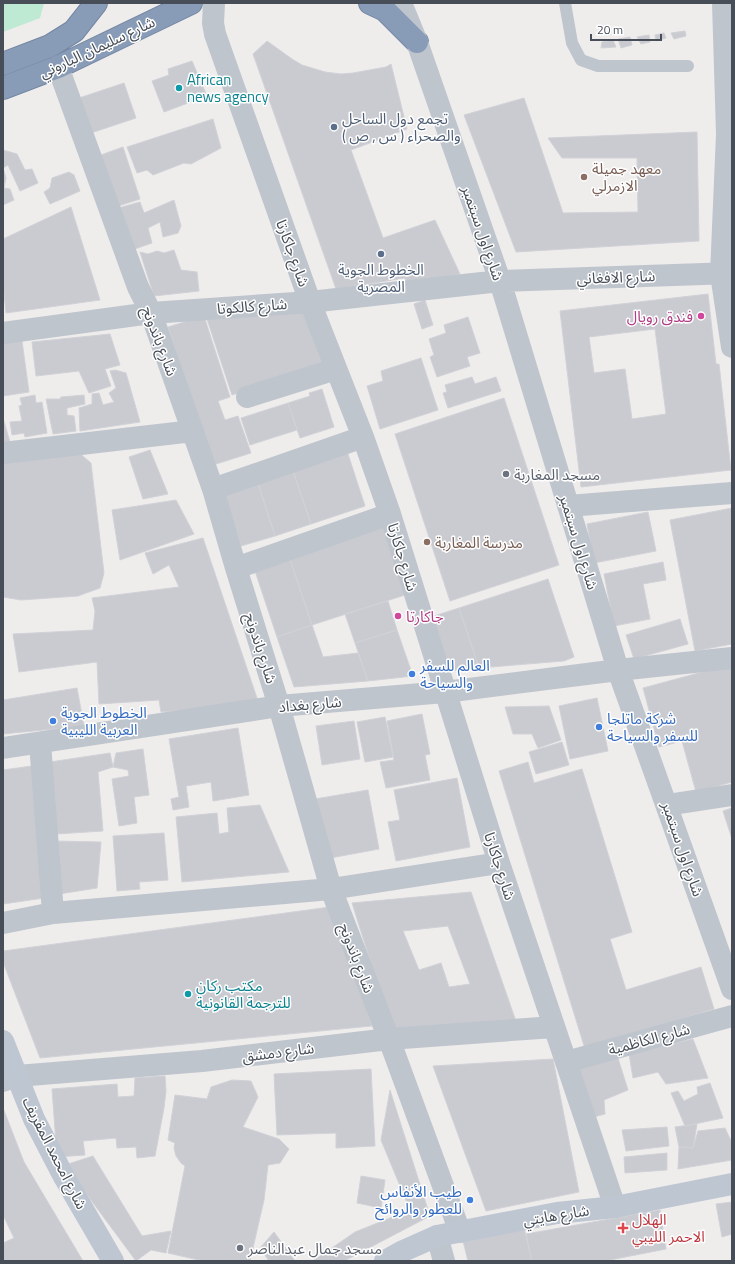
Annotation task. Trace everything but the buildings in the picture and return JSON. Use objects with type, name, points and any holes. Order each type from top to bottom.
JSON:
[{"type":"highway","name":"شارع سليمان الباروني","points":[[3,64],[50,46],[74,31],[96,3]]},
{"type":"highway","name":"شارع سليمان الباروني","points":[[3,88],[58,67],[191,3]]},
{"type":"highway","points":[[370,3],[385,10],[417,42]]},
{"type":"street","name":"شارع جاكارتا","points":[[214,3],[215,34],[310,302],[363,437],[390,514],[498,863],[615,1207]]},
{"type":"street","name":"شارع اول سبتمبر","points":[[401,3],[417,42],[500,281],[618,670],[732,989]]},
{"type":"street","points":[[723,3],[729,134],[726,273],[732,347]]},
{"type":"street","name":"شارع باندونج","points":[[58,67],[138,287],[151,313],[213,489],[279,706],[331,889],[389,1039],[460,1232]]},
{"type":"street","name":"شارع الافغاني","points":[[500,281],[726,273]]},
{"type":"street","name":"شارع كالكوتا","points":[[3,333],[151,313],[310,302],[500,281]]},
{"type":"street","points":[[247,397],[336,368]]},
{"type":"street","points":[[3,453],[193,431]]},
{"type":"street","points":[[213,489],[363,437]]},
{"type":"street","points":[[568,506],[732,492]]},
{"type":"street","points":[[236,568],[390,514]]},
{"type":"street","name":"شارع بغداد","points":[[3,748],[40,744],[279,706],[445,692],[618,670],[732,658]]},
{"type":"street","points":[[40,744],[53,913]]},
{"type":"street","points":[[667,805],[732,794]]},
{"type":"street","points":[[3,923],[53,913],[331,889],[498,863]]},
{"type":"street","name":"شارع الكاظمية","points":[[566,1062],[732,1016]]},
{"type":"street","name":"شارع دمشق","points":[[10,1079],[202,1061],[389,1039],[554,1027]]},
{"type":"street","name":"شارع امحمد المقريف","points":[[3,1041],[10,1079],[113,1261]]},
{"type":"street","name":"شارع هايتي","points":[[385,1261],[401,1252],[438,1236],[557,1213],[615,1207],[732,1184]]},
{"type":"street","points":[[438,1236],[444,1261]]},
{"type":"lane","points":[[565,3],[572,43],[581,60],[598,66],[688,66]]},
{"type":"green space","points":[[3,3],[44,3],[40,18],[3,32]]},
{"type":"place","name":"African news agency","points":[[179,88]]},
{"type":"place","name":"تجمع دول الساحل والصحراء ( س , ص )","points":[[334,127]]},
{"type":"place","name":"معهد جميلة الازمرلي","points":[[584,177]]},
{"type":"place","name":"الخطوط الجوية المصرية","points":[[381,254]]},
{"type":"place","name":"فندق رويال","points":[[701,316]]},
{"type":"place","name":"مسجد المغاربة","points":[[506,474]]},
{"type":"place","name":"مدرسة المغاربة","points":[[427,542]]},
{"type":"place","name":"جاكارتا","points":[[398,616]]},
{"type":"place","name":"العالم للسفر والسياحة","points":[[412,674]]},
{"type":"place","name":"الخطوط الجوية العربية الليبية","points":[[53,721]]},
{"type":"place","name":"شركة ماتلجا للسفر والسياحة","points":[[599,727]]},
{"type":"place","name":"مكتب ركان للترجمة القانونية","points":[[188,994]]},
{"type":"place","name":"طيب الأنفاس للعطور والروائح","points":[[470,1200]]},
{"type":"place","name":"الهلال الاحمر الليبي","points":[[623,1228]]},
{"type":"place","name":"مسجد جمال عبدالناصر","points":[[240,1248]]}]
